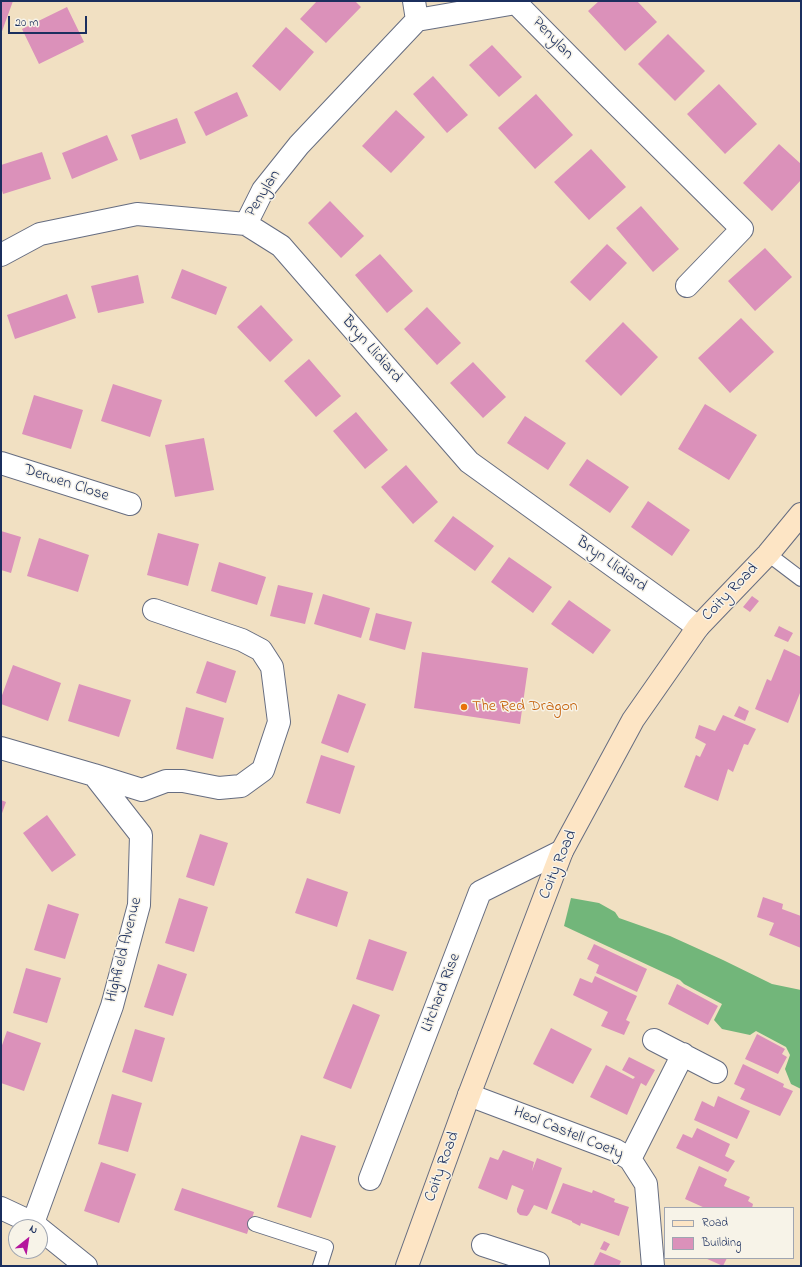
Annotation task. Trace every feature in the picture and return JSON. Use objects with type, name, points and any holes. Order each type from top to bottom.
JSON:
[{"type":"main road","name":"Coity Road","points":[[406,1266],[562,851],[633,720],[698,627],[768,554],[801,514]]},
{"type":"street","name":"Penylan","points":[[246,224],[263,190],[298,145],[415,10],[516,2],[742,229],[687,286]]},
{"type":"street","name":"Bryn Llidiard","points":[[1,255],[40,234],[137,214],[246,224],[281,246],[469,462],[698,627]]},
{"type":"street","name":"Derwen Close","points":[[1,463],[130,504]]},
{"type":"street","points":[[1,748],[142,790],[166,780],[183,781],[219,788],[241,786],[263,770],[279,722],[272,667],[261,650],[242,640],[154,610]]},
{"type":"street","name":"Highfield Avenue","points":[[39,1219],[112,1006],[139,905],[141,835],[94,776]]},
{"type":"street","name":"Litchard Rise","points":[[370,1179],[480,892],[562,851]]},
{"type":"street","points":[[654,1040],[716,1072]]},
{"type":"street","points":[[630,1159],[683,1054]]},
{"type":"street","name":"Heol Castell Coety","points":[[469,1095],[615,1150],[630,1159],[646,1184],[653,1266]]},
{"type":"street","points":[[1,1208],[23,1219]]},
{"type":"street","points":[[48,1235],[86,1266]]},
{"type":"street","points":[[483,1245],[538,1263],[537,1266]]},
{"type":"lane","points":[[768,554],[801,579]]},
{"type":"lane","points":[[254,1224],[326,1247],[320,1266]]},
{"type":"green space","points":[[571,898],[599,903],[615,912],[619,918],[670,936],[772,984],[801,990],[801,1089],[791,1084],[785,1069],[790,1055],[786,1047],[756,1031],[750,1035],[722,1029],[714,1020],[722,1004],[684,984],[680,980],[564,926]]},
{"type":"building","points":[[1,1],[13,1],[1,34]]},
{"type":"building","points":[[317,1],[355,1],[361,7],[326,43],[300,19]]},
{"type":"building","points":[[599,1],[637,1],[657,22],[625,51],[588,11]]},
{"type":"building","points":[[67,7],[84,42],[39,64],[22,29]]},
{"type":"building","points":[[286,27],[314,52],[280,91],[252,66]]},
{"type":"building","points":[[668,34],[705,71],[675,101],[638,64]]},
{"type":"building","points":[[492,45],[522,77],[499,97],[469,65]]},
{"type":"building","points":[[433,76],[468,115],[447,133],[413,94]]},
{"type":"building","points":[[719,84],[757,124],[725,154],[687,114]]},
{"type":"building","points":[[237,92],[248,116],[206,136],[194,112]]},
{"type":"building","points":[[536,94],[573,135],[535,169],[498,128]]},
{"type":"building","points":[[396,110],[425,137],[391,173],[362,146]]},
{"type":"building","points":[[177,118],[186,143],[140,160],[131,135]]},
{"type":"building","points":[[107,135],[118,160],[72,179],[62,153]]},
{"type":"building","points":[[779,144],[801,164],[801,180],[772,211],[743,183]]},
{"type":"building","points":[[591,149],[626,187],[589,220],[554,182]]},
{"type":"building","points":[[42,152],[51,179],[3,194],[1,187],[1,165]]},
{"type":"building","points":[[330,201],[364,236],[341,258],[308,223]]},
{"type":"building","points":[[641,206],[679,249],[653,272],[616,228]]},
{"type":"building","points":[[607,244],[627,263],[590,301],[570,282]]},
{"type":"building","points":[[765,248],[792,277],[755,311],[728,281]]},
{"type":"building","points":[[380,254],[413,291],[387,313],[355,275]]},
{"type":"building","points":[[182,269],[227,287],[216,315],[171,298]]},
{"type":"building","points":[[138,275],[144,303],[98,313],[91,286]]},
{"type":"building","points":[[67,294],[76,318],[15,339],[7,315]]},
{"type":"building","points":[[261,305],[293,340],[270,362],[237,327]]},
{"type":"building","points":[[427,307],[461,343],[437,365],[404,329]]},
{"type":"building","points":[[741,318],[774,352],[730,393],[698,358]]},
{"type":"building","points":[[623,322],[658,357],[621,396],[585,361]]},
{"type":"building","points":[[309,359],[341,396],[316,417],[284,381]]},
{"type":"building","points":[[473,362],[506,397],[483,418],[450,383]]},
{"type":"building","points":[[113,384],[162,400],[150,437],[101,421]]},
{"type":"building","points":[[34,395],[83,410],[71,449],[22,434]]},
{"type":"building","points":[[705,404],[757,435],[729,480],[678,449]]},
{"type":"building","points":[[356,412],[388,450],[365,469],[333,431]]},
{"type":"building","points":[[525,416],[566,443],[548,470],[507,443]]},
{"type":"building","points":[[204,438],[214,490],[175,497],[165,445]]},
{"type":"building","points":[[587,459],[629,487],[610,513],[569,485]]},
{"type":"building","points":[[406,465],[438,502],[413,524],[381,487]]},
{"type":"building","points":[[648,501],[690,530],[672,556],[631,527]]},
{"type":"building","points":[[453,516],[494,546],[475,571],[434,541]]},
{"type":"building","points":[[1,531],[21,537],[11,573],[1,570]]},
{"type":"building","points":[[158,533],[199,544],[188,586],[147,575]]},
{"type":"building","points":[[39,538],[89,555],[78,592],[27,576]]},
{"type":"building","points":[[509,557],[552,587],[533,613],[491,582]]},
{"type":"building","points":[[219,562],[266,577],[257,605],[211,591]]},
{"type":"building","points":[[278,585],[313,593],[305,624],[270,616]]},
{"type":"building","points":[[323,594],[370,608],[361,638],[314,624]]},
{"type":"building","points":[[752,596],[759,601],[750,612],[743,607]]},
{"type":"building","points":[[569,600],[611,630],[593,654],[551,624]]},
{"type":"building","points":[[376,613],[412,622],[405,650],[369,640]]},
{"type":"building","points":[[779,626],[793,633],[788,642],[774,636]]},
{"type":"building","points":[[784,649],[801,657],[801,693],[788,723],[755,709],[767,679],[771,681]]},
{"type":"building","points":[[422,652],[528,668],[520,724],[414,708]]},
{"type":"building","points":[[207,661],[236,671],[226,703],[196,693]]},
{"type":"building","points":[[13,665],[61,683],[48,721],[1,704],[1,698]]},
{"type":"building","points":[[79,684],[131,700],[119,737],[68,721]]},
{"type":"building","points":[[338,694],[366,704],[348,753],[321,743]]},
{"type":"building","points":[[739,706],[749,711],[745,721],[734,716]]},
{"type":"building","points":[[186,707],[224,718],[213,759],[176,749]]},
{"type":"building","points":[[723,715],[756,729],[748,745],[744,744],[733,772],[728,769],[718,801],[684,787],[696,755],[700,757],[706,744],[695,738],[699,725],[715,731]]},
{"type":"building","points":[[321,755],[355,766],[340,814],[306,803]]},
{"type":"building","points":[[1,800],[6,802],[1,816]]},
{"type":"building","points":[[47,815],[76,855],[52,872],[23,833]]},
{"type":"building","points":[[200,834],[228,843],[214,886],[186,877]]},
{"type":"building","points":[[307,878],[348,892],[337,927],[295,913]]},
{"type":"building","points":[[763,897],[783,904],[782,909],[801,916],[801,948],[769,935],[774,923],[757,917]]},
{"type":"building","points":[[179,898],[208,907],[194,952],[165,943]]},
{"type":"building","points":[[48,904],[79,914],[65,959],[34,950]]},
{"type":"building","points":[[369,939],[407,952],[393,991],[356,979]]},
{"type":"building","points":[[594,944],[647,969],[637,992],[596,973],[599,965],[587,959]]},
{"type":"building","points":[[158,964],[187,974],[173,1016],[144,1007]]},
{"type":"building","points":[[26,968],[61,978],[47,1023],[13,1013]]},
{"type":"building","points":[[595,976],[637,996],[626,1020],[630,1022],[624,1035],[601,1026],[608,1012],[573,995],[580,978],[592,983]]},
{"type":"building","points":[[677,984],[718,1006],[708,1025],[668,1004]]},
{"type":"building","points":[[353,1004],[380,1015],[351,1089],[323,1078]]},
{"type":"building","points":[[551,1028],[592,1049],[573,1084],[533,1064]]},
{"type":"building","points":[[135,1029],[165,1038],[152,1082],[122,1072]]},
{"type":"building","points":[[7,1031],[41,1043],[24,1091],[1,1083],[1,1048]]},
{"type":"building","points":[[757,1034],[785,1049],[782,1054],[787,1057],[778,1074],[745,1059]]},
{"type":"building","points":[[629,1057],[655,1070],[646,1086],[641,1083],[627,1115],[590,1097],[606,1065],[633,1079],[635,1077],[622,1070]]},
{"type":"building","points":[[743,1064],[784,1084],[783,1087],[793,1091],[780,1116],[740,1099],[745,1089],[734,1084]]},
{"type":"building","points":[[112,1094],[142,1103],[128,1152],[98,1144]]},
{"type":"building","points":[[718,1096],[750,1111],[737,1139],[694,1120],[702,1101],[714,1107]]},
{"type":"building","points":[[697,1128],[730,1144],[725,1156],[735,1161],[728,1172],[676,1148],[683,1134],[692,1138]]},
{"type":"building","points":[[301,1135],[336,1146],[311,1218],[277,1207]]},
{"type":"building","points":[[503,1150],[534,1162],[532,1171],[537,1158],[562,1168],[547,1210],[534,1205],[527,1216],[520,1215],[517,1212],[517,1209],[524,1190],[512,1185],[507,1200],[478,1188],[490,1157],[498,1160]]},
{"type":"building","points":[[101,1162],[136,1174],[119,1223],[84,1211]]},
{"type":"building","points":[[699,1166],[727,1179],[724,1186],[750,1197],[748,1201],[753,1204],[752,1207],[703,1207],[685,1199]]},
{"type":"building","points":[[563,1183],[592,1193],[593,1190],[615,1199],[614,1202],[629,1207],[619,1236],[581,1223],[580,1226],[572,1221],[551,1213]]},
{"type":"building","points":[[182,1188],[254,1212],[247,1234],[174,1210]]},
{"type":"building","points":[[604,1241],[610,1244],[606,1251],[600,1249]]},
{"type":"building","points":[[600,1252],[621,1261],[619,1266],[593,1266]]},
{"type":"building","points":[[707,1259],[726,1259],[723,1266]]},
{"type":"place","name":"The Red Dragon","points":[[464,707]]}]
